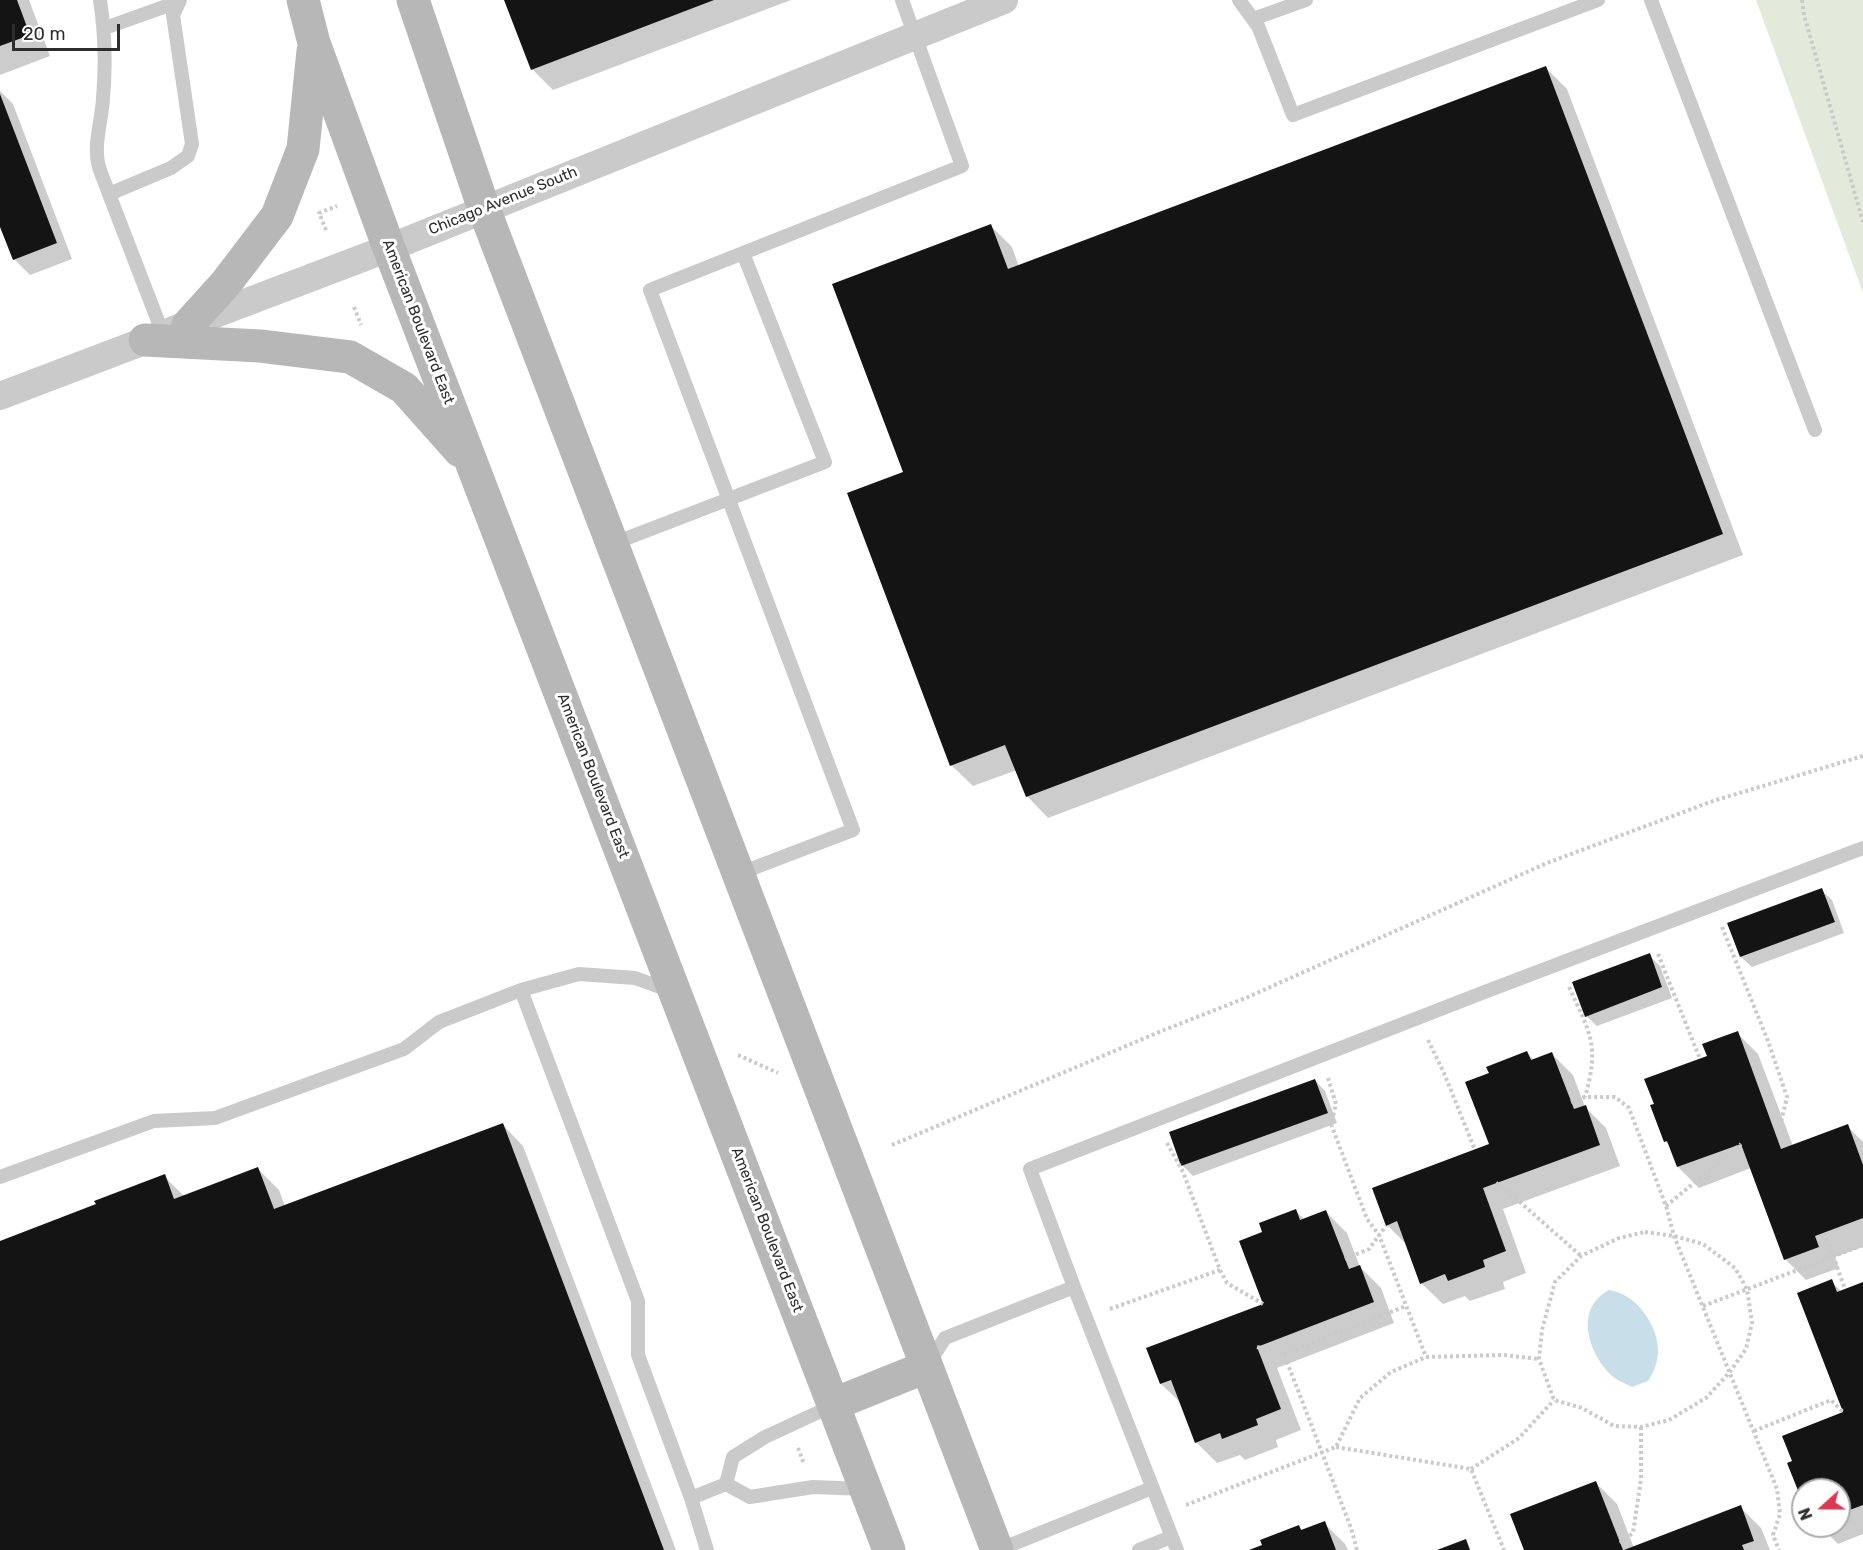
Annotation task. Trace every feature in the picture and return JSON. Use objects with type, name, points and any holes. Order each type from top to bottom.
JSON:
[{"type":"main road","name":"American Boulevard East","points":[[303,0],[314,43],[389,248],[889,1550]]},
{"type":"main road","points":[[412,0],[484,209],[997,1550]]},
{"type":"main road","points":[[165,333],[226,283],[278,216],[303,149],[314,43]]},
{"type":"main road","points":[[165,333],[350,357],[404,388],[474,467]]},
{"type":"main road","points":[[834,1404],[926,1367]]},
{"type":"street","name":"Chicago Avenue South","points":[[0,396],[389,248],[1004,0]]},
{"type":"lane","points":[[100,0],[105,28],[98,163],[165,333]]},
{"type":"lane","points":[[738,874],[853,830],[650,290],[962,166],[902,0]]},
{"type":"lane","points":[[1239,0],[1258,26],[1293,115],[1598,0]]},
{"type":"lane","points":[[1253,19],[1306,0]]},
{"type":"lane","points":[[1651,0],[1815,430]]},
{"type":"lane","points":[[105,28],[179,1]]},
{"type":"lane","points":[[109,194],[171,168],[188,156],[192,144],[173,15],[179,1]]},
{"type":"lane","points":[[612,544],[825,462],[743,253]]},
{"type":"lane","points":[[1138,1550],[1174,1544],[1030,1169],[1863,848]]},
{"type":"lane","points":[[0,1177],[154,1121],[215,1118],[404,1049],[439,1022],[521,990],[579,974],[636,978],[676,993]]},
{"type":"lane","points":[[521,990],[638,1301],[638,1355],[708,1550]]},
{"type":"lane","points":[[926,1367],[945,1338],[1074,1287]]},
{"type":"lane","points":[[726,1484],[733,1457],[765,1437],[834,1404]]},
{"type":"lane","points":[[691,1498],[726,1484]]},
{"type":"lane","points":[[726,1484],[750,1497],[813,1487],[866,1489]]},
{"type":"lane","points":[[997,1550],[1152,1488]]},
{"type":"path","points":[[1802,0],[1804,15],[1863,222]]},
{"type":"path","points":[[326,230],[319,213],[344,203]]},
{"type":"path","points":[[354,307],[363,331]]},
{"type":"path","points":[[892,1145],[1248,997],[1547,863],[1713,801],[1863,756]]},
{"type":"path","points":[[1714,905],[1768,1041],[1787,1097],[1781,1122],[1789,1146]]},
{"type":"path","points":[[1649,930],[1700,1059]]},
{"type":"path","points":[[1558,964],[1593,1042],[1593,1071],[1585,1097]]},
{"type":"path","points":[[1417,1019],[1444,1073],[1475,1150]]},
{"type":"path","points":[[734,1054],[786,1077]]},
{"type":"path","points":[[1321,1056],[1336,1104],[1331,1124],[1367,1219],[1379,1235],[1426,1357]]},
{"type":"path","points":[[1571,1102],[1585,1097],[1615,1097],[1629,1108],[1666,1206],[1674,1236],[1777,1489],[1780,1514],[1773,1535],[1779,1550]]},
{"type":"path","points":[[1154,1121],[1184,1172],[1220,1270],[1227,1283],[1263,1304]]},
{"type":"path","points":[[1666,1206],[1741,1144]]},
{"type":"path","points":[[1496,1183],[1581,1256]]},
{"type":"path","points":[[1345,1259],[1369,1249],[1386,1226]]},
{"type":"path","points":[[1645,1232],[1674,1236],[1703,1244],[1735,1268],[1747,1289],[1752,1323],[1746,1349],[1729,1373],[1706,1398],[1669,1420],[1641,1427],[1614,1426],[1582,1408],[1554,1400],[1539,1359],[1542,1330],[1555,1282],[1581,1256],[1619,1238],[1645,1232]]},
{"type":"path","points":[[1825,1233],[1845,1289]]},
{"type":"path","points":[[1702,1306],[1863,1245]]},
{"type":"path","points":[[1086,1319],[1220,1270]]},
{"type":"path","points":[[1257,1347],[1284,1354],[1406,1306]]},
{"type":"path","points":[[1284,1354],[1351,1528],[1357,1550]]},
{"type":"path","points":[[1336,1447],[1360,1398],[1391,1372],[1426,1357],[1504,1355],[1539,1359]]},
{"type":"path","points":[[1162,1514],[1336,1447],[1472,1469],[1519,1438],[1554,1400]]},
{"type":"path","points":[[1754,1431],[1831,1400],[1843,1412]]},
{"type":"path","points":[[1620,1543],[1633,1533],[1641,1479],[1641,1427]]},
{"type":"path","points":[[797,1448],[806,1470]]},
{"type":"path","points":[[1472,1469],[1504,1550]]},
{"type":"green space","points":[[1756,0],[1863,0],[1863,293]]},
{"type":"water","points":[[1609,1290],[1619,1292],[1636,1304],[1649,1321],[1657,1341],[1657,1359],[1652,1374],[1648,1381],[1632,1387],[1611,1375],[1603,1366],[1596,1355],[1588,1331],[1591,1308],[1598,1298]]},
{"type":"building","points":[[0,0],[17,0],[30,35],[0,46]]},
{"type":"building","points":[[504,0],[714,0],[531,70]]},
{"type":"building","points":[[1546,66],[1723,534],[1026,797],[1005,745],[950,766],[847,493],[903,472],[832,284],[991,224],[1008,269]]},
{"type":"building","points":[[0,94],[57,243],[13,260],[0,227]]},
{"type":"building","points":[[1822,888],[1835,922],[1740,957],[1727,923]]},
{"type":"building","points":[[1650,953],[1662,987],[1585,1017],[1572,982]]},
{"type":"building","points":[[1738,1031],[1781,1149],[1848,1124],[1863,1165],[1863,1218],[1815,1236],[1819,1247],[1784,1260],[1741,1144],[1677,1167],[1667,1141],[1664,1142],[1650,1105],[1654,1104],[1644,1079],[1707,1056],[1702,1044]]},
{"type":"building","points":[[1527,1051],[1531,1060],[1552,1052],[1574,1109],[1586,1105],[1600,1145],[1483,1188],[1506,1251],[1483,1260],[1485,1267],[1448,1281],[1445,1274],[1420,1284],[1397,1221],[1386,1226],[1372,1188],[1489,1144],[1465,1082],[1489,1073],[1486,1067]]},
{"type":"building","points":[[1315,1079],[1328,1113],[1181,1166],[1169,1132]]},
{"type":"building","points":[[503,1123],[664,1550],[0,1550],[0,1241],[96,1204],[94,1201],[165,1174],[174,1199],[258,1167],[274,1209]]},
{"type":"building","points":[[1296,1209],[1300,1220],[1326,1210],[1349,1269],[1360,1265],[1374,1302],[1257,1347],[1281,1409],[1256,1419],[1258,1425],[1222,1439],[1220,1433],[1195,1443],[1171,1380],[1160,1384],[1146,1348],[1263,1304],[1239,1241],[1262,1232],[1259,1223]]},
{"type":"building","points":[[1832,1279],[1837,1292],[1863,1282],[1863,1505],[1851,1510],[1851,1478],[1793,1478],[1787,1463],[1792,1461],[1782,1436],[1843,1412],[1797,1293]]},
{"type":"building","points":[[1596,1481],[1623,1550],[1524,1550],[1510,1514]]},
{"type":"building","points":[[1741,1505],[1754,1541],[1742,1545],[1744,1550],[1624,1550]]},
{"type":"building","points":[[1325,1521],[1336,1550],[1249,1550],[1262,1545],[1260,1540],[1299,1525],[1301,1530]]},
{"type":"building","points":[[1466,1539],[1470,1550],[1437,1550]]}]
